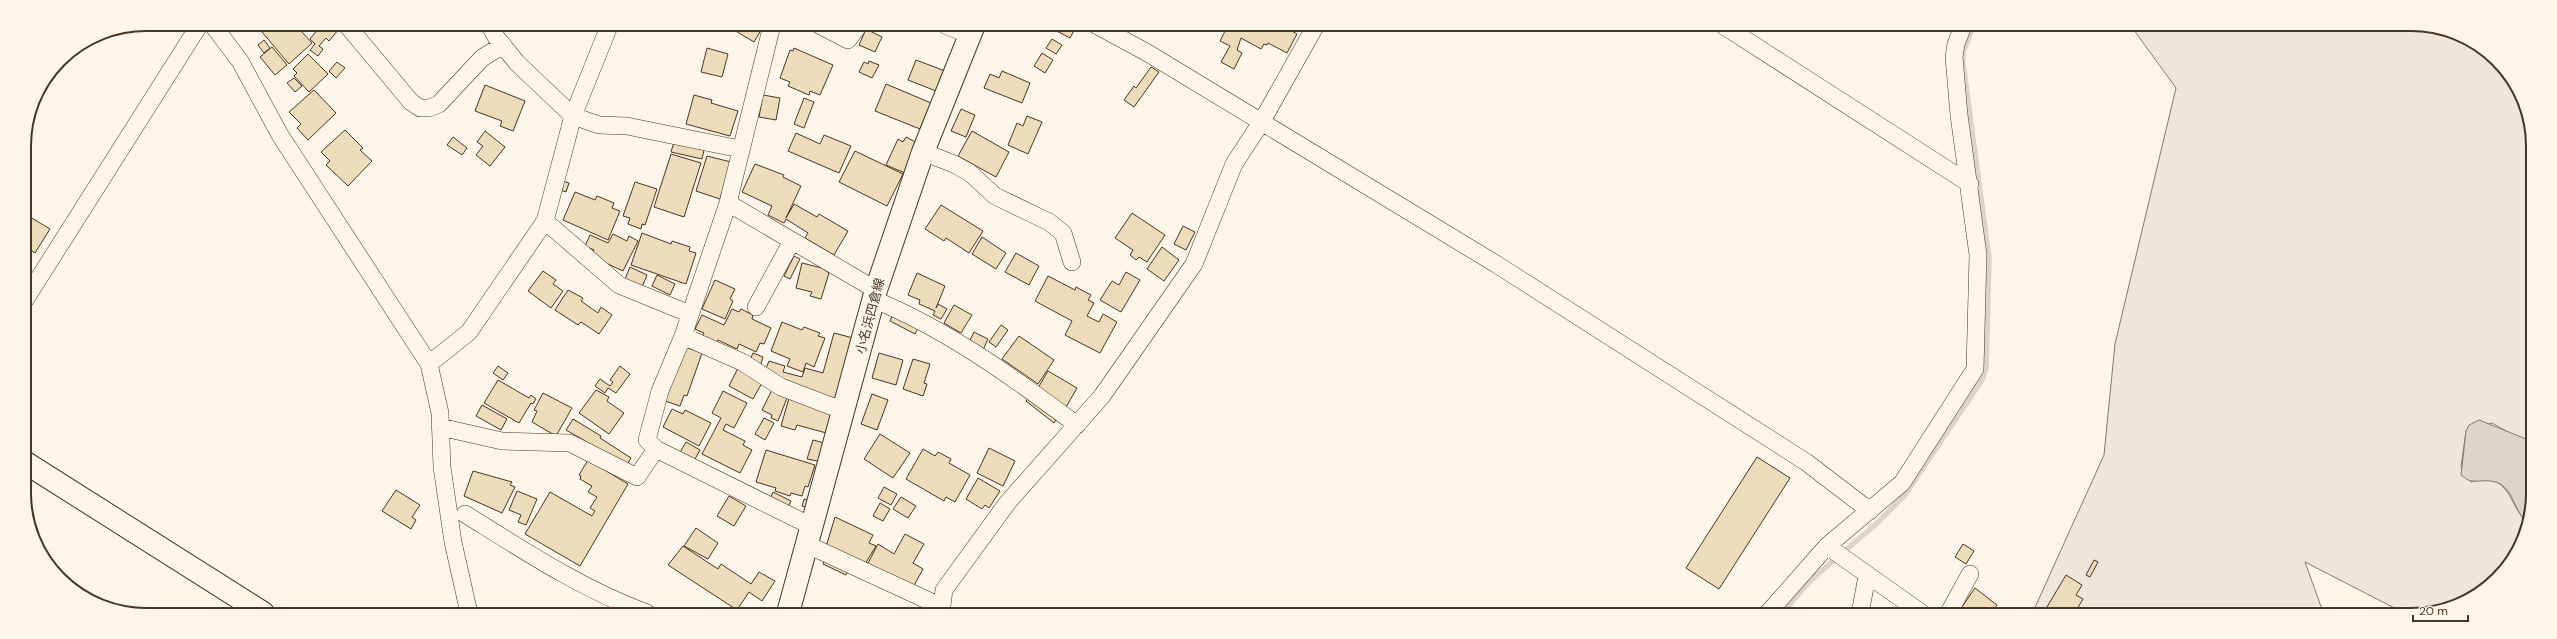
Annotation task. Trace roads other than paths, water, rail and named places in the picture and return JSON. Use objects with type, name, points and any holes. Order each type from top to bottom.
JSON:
[{"type":"main road","name":"小名浜四倉線","points":[[789,608],[876,295],[923,152],[972,31]]},
{"type":"main road","points":[[31,466],[255,608]]},
{"type":"street","points":[[31,291],[196,31]]},
{"type":"street","points":[[217,31],[240,61],[280,135],[429,364],[440,427],[442,467],[448,512],[465,608]]},
{"type":"street","points":[[352,31],[411,102],[420,108],[429,108],[439,104],[482,58],[503,45]]},
{"type":"street","points":[[494,31],[517,63],[573,116],[599,125],[628,126],[740,149]]},
{"type":"street","points":[[429,364],[469,332],[545,221],[573,116],[607,31]]},
{"type":"street","points":[[770,31],[728,202],[683,336],[660,391],[647,440],[656,449],[937,608]]},
{"type":"street","points":[[831,31],[848,40],[855,31]]},
{"type":"street","points":[[1107,31],[1146,52],[1262,121],[1496,264],[1806,462],[1870,511]]},
{"type":"street","points":[[941,608],[944,590],[1008,502],[1102,396],[1194,264],[1234,164],[1262,121],[1313,31]]},
{"type":"street","points":[[1732,31],[1970,184]]},
{"type":"street","points":[[1774,608],[1835,552],[1870,511],[1902,483],[1975,369],[1978,255],[1970,184],[1959,115],[1954,57],[1956,44],[1962,31]]},
{"type":"street","points":[[923,152],[954,164],[970,173],[995,196],[1048,222],[1063,233],[1072,262]]},
{"type":"street","points":[[728,202],[901,311],[999,368],[1077,424]]},
{"type":"street","points":[[545,221],[619,285],[690,314]]},
{"type":"street","points":[[756,307],[792,241]]},
{"type":"street","points":[[683,336],[742,362],[781,387],[844,411]]},
{"type":"street","points":[[440,427],[502,441],[570,443],[637,477],[656,449]]},
{"type":"street","points":[[465,514],[600,592],[636,608]]},
{"type":"street","points":[[1835,552],[1914,608]]},
{"type":"street","points":[[1951,608],[1970,574]]},
{"type":"street","points":[[1861,608],[1867,576]]},
{"type":"waterway","points":[[1786,608],[1811,580],[1876,524],[1904,496],[1982,380],[1986,368],[1989,259],[1963,63],[1963,52],[1971,31]]}]
